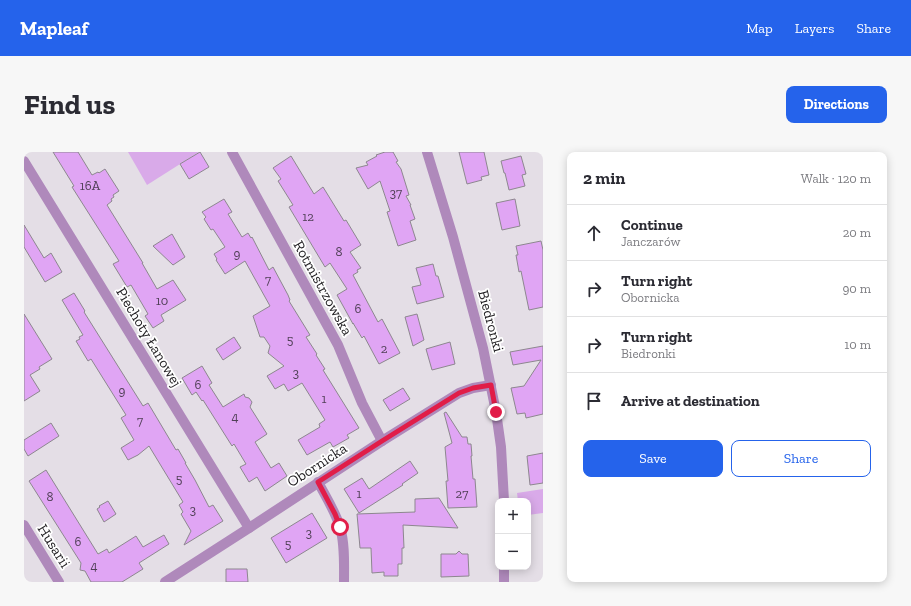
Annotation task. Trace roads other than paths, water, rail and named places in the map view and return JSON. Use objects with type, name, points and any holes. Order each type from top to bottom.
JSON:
[{"type":"street","name":"Rotmistrzowska","points":[[232,152],[338,345],[353,378],[362,403],[382,441]]},
{"type":"street","name":"Biedronki","points":[[427,152],[453,237],[483,348],[496,412],[504,482],[504,498]]},
{"type":"street","name":"Piechoty Łanowej","points":[[24,161],[249,528]]},
{"type":"street","name":"Obornicka","points":[[165,582],[318,482],[459,393],[473,388],[491,385]]},
{"type":"street","points":[[318,482],[335,514],[340,527],[343,543],[344,582]]},
{"type":"street","name":"Husarii","points":[[24,525],[59,582]]},
{"type":"street","points":[[504,570],[504,582]]}]
